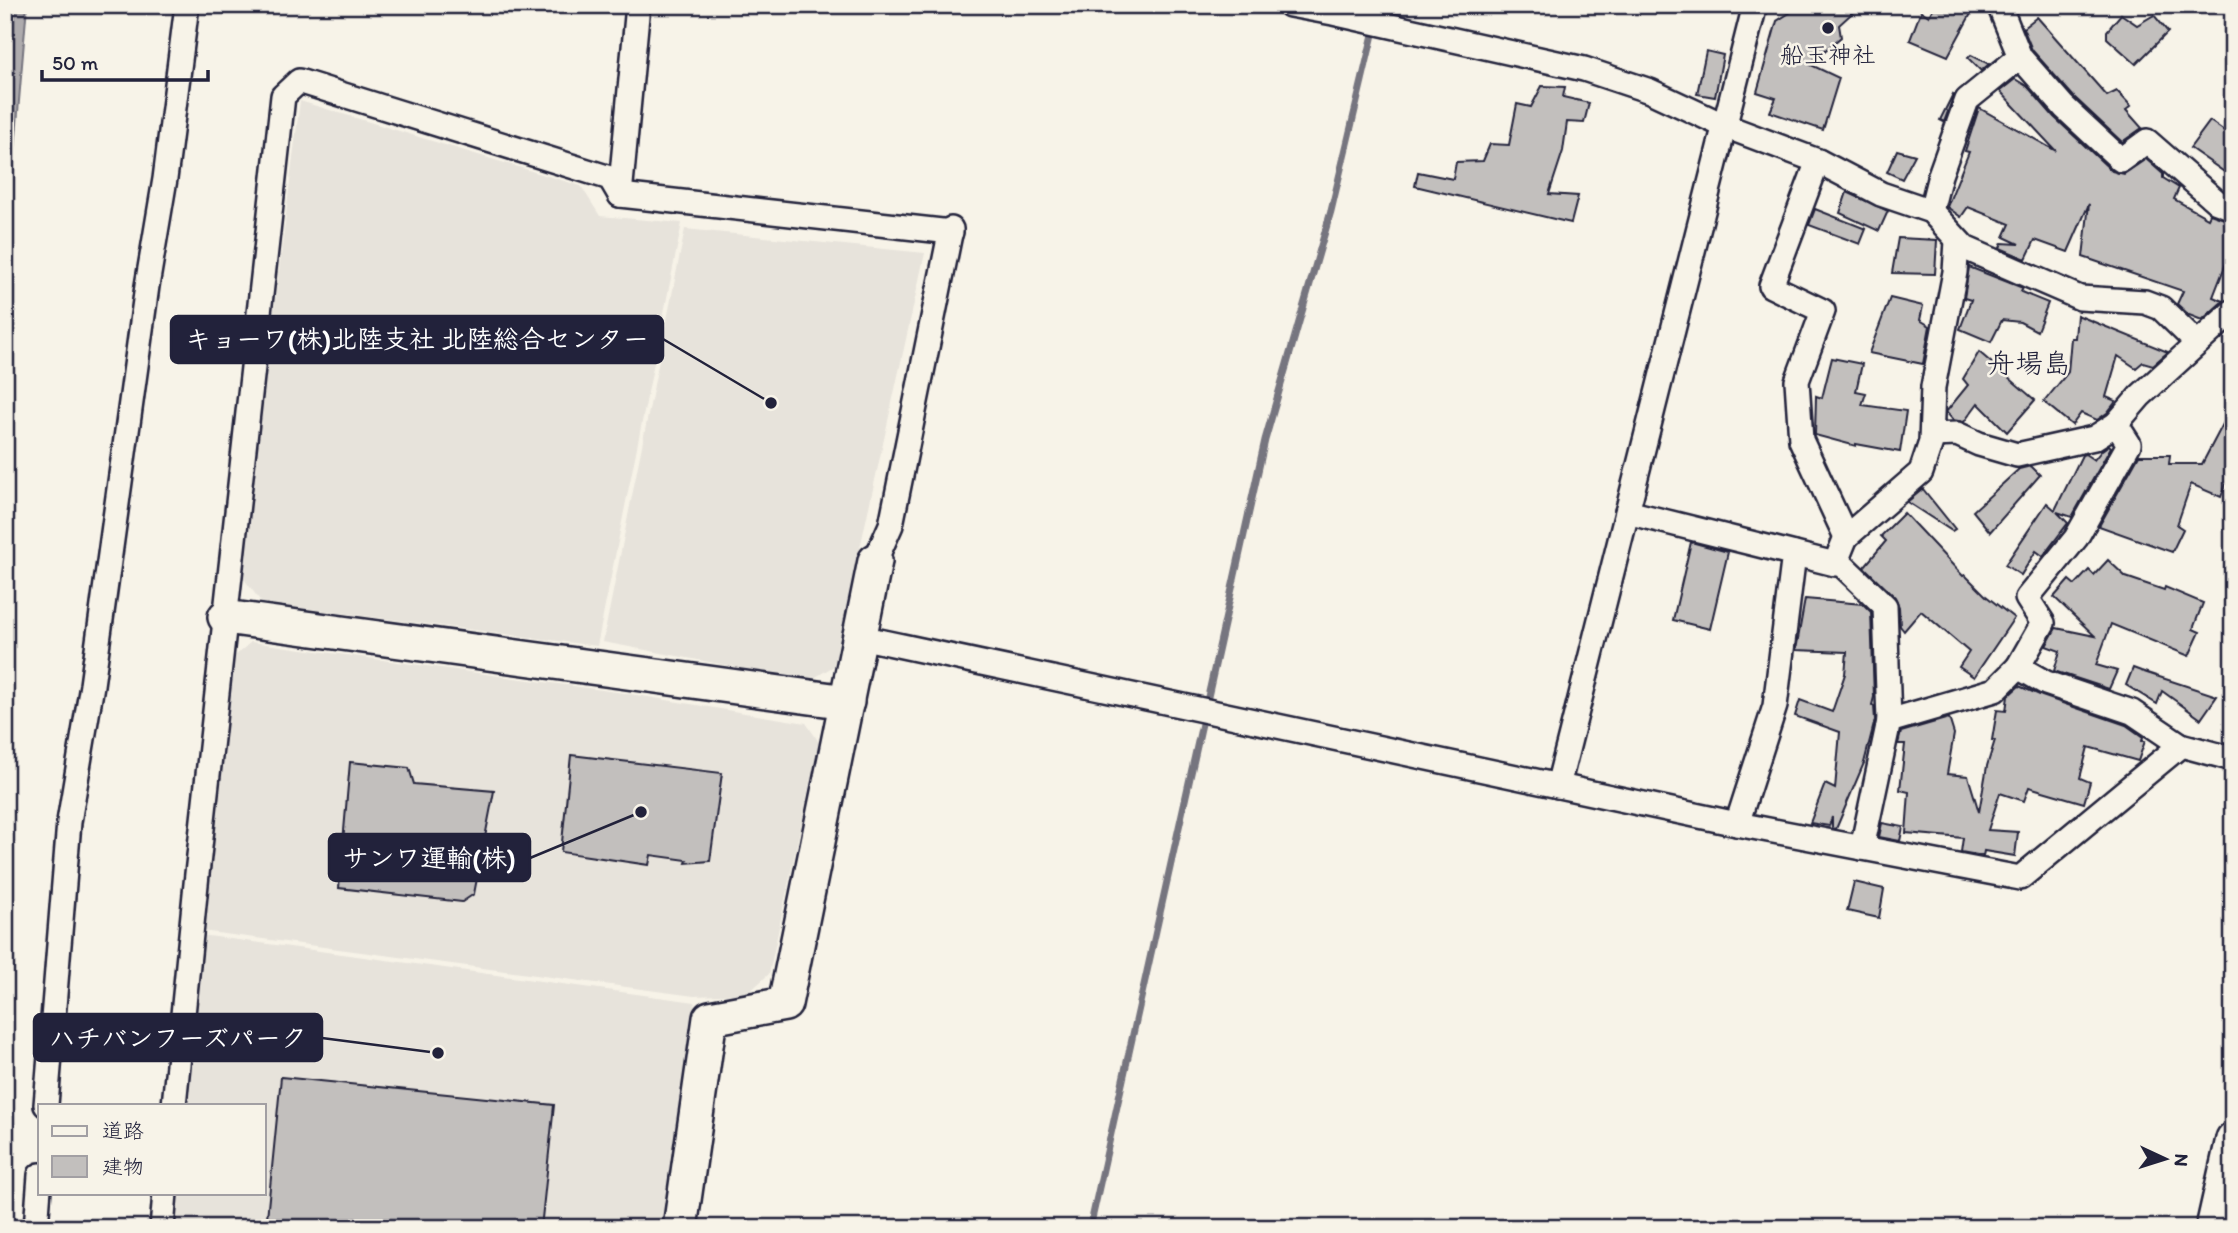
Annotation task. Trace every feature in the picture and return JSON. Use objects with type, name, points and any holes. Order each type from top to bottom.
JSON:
[{"type":"street","points":[[46,1104],[69,822],[92,685],[147,286],[165,179],[187,5]]},
{"type":"street","points":[[620,195],[638,5]]},
{"type":"street","points":[[1290,5],[1584,69],[1650,91],[1726,126],[1818,161],[1881,194],[1931,211],[1965,248],[2080,298],[2145,302],[2161,308],[2197,343]]},
{"type":"street","points":[[1558,786],[1755,5]]},
{"type":"street","points":[[1999,5],[2020,57],[2064,107],[2121,160],[2147,141],[2217,202],[2233,208]]},
{"type":"street","points":[[1931,211],[1940,175],[1967,100],[2020,57]]},
{"type":"street","points":[[174,1104],[283,96],[299,81],[610,178],[620,195]]},
{"type":"street","points":[[1818,161],[1771,286],[1823,311],[1797,381],[1801,440],[1846,537]]},
{"type":"street","points":[[620,195],[951,230],[891,525],[875,561],[785,1003],[710,1018],[680,1228]]},
{"type":"street","points":[[1627,512],[1835,564],[1846,537],[1921,472],[1931,442],[1933,387],[1955,272],[1957,242]]},
{"type":"street","points":[[1931,435],[1957,434],[1979,444],[2017,455],[2094,438],[2116,424],[2140,396],[2233,311]]},
{"type":"street","points":[[1889,721],[1995,690],[2018,667],[2043,623],[2027,598],[2076,538],[2129,444],[2116,424]]},
{"type":"street","points":[[1737,824],[1775,706],[1794,554]]},
{"type":"street","points":[[1837,560],[1885,606],[1889,721],[1862,848]]},
{"type":"street","points":[[225,617],[847,702]]},
{"type":"street","points":[[860,637],[1737,824],[2020,878],[2180,745]]},
{"type":"street","points":[[2018,667],[2046,683],[2132,712],[2180,745],[2233,759]]},
{"type":"street","points":[[2214,1228],[2233,1139]]},
{"type":"street","points":[[36,1228],[39,1194]]},
{"type":"street","points":[[162,1228],[165,1194]]},
{"type":"shaded area","points":[[5,5],[27,5],[5,268]]},
{"type":"shaded area","points":[[300,101],[581,186],[600,216],[682,223],[597,646],[262,603],[241,575]]},
{"type":"shaded area","points":[[685,229],[925,253],[834,666],[809,681],[603,642]]},
{"type":"shaded area","points":[[251,642],[624,693],[806,723],[819,742],[769,974],[747,994],[694,996],[202,931],[228,662]]},
{"type":"shaded area","points":[[201,935],[695,1002],[662,1228],[173,1228],[177,1194],[266,1194],[266,1104],[185,1104]]},
{"type":"building","points":[[1802,5],[1861,5],[1839,25],[1841,37],[1809,64],[1839,78],[1823,130],[1770,112],[1776,98],[1757,92],[1777,21]]},
{"type":"building","points":[[1935,5],[1960,5],[1973,10],[1948,56],[1910,40],[1921,11],[1929,16]]},
{"type":"building","points":[[2121,14],[2137,25],[2154,15],[2168,32],[2136,64],[2107,38],[2107,31]]},
{"type":"building","points":[[2037,17],[2107,96],[2117,91],[2131,106],[2126,110],[2142,128],[2122,142],[2074,97],[2032,50],[2023,28]]},
{"type":"building","points":[[1706,51],[1723,55],[1715,97],[1697,94]]},
{"type":"building","points":[[1971,55],[1989,64],[1981,71],[1968,58]]},
{"type":"building","points":[[2015,79],[2028,87],[2054,117],[2112,171],[2124,174],[2146,159],[2163,174],[2163,178],[2179,188],[2174,199],[2208,218],[2210,214],[2233,222],[2233,263],[2227,261],[2213,297],[2223,301],[2202,320],[2189,315],[2177,304],[2183,291],[2083,257],[2089,204],[2068,252],[2035,240],[2026,259],[2000,248],[2002,243],[2019,244],[2004,237],[2010,224],[1968,207],[1961,217],[1947,207],[1969,152],[1965,151],[1979,108],[2056,151],[2000,91]]},
{"type":"building","points":[[1542,86],[1565,87],[1563,97],[1589,103],[1584,123],[1567,122],[1563,151],[1549,194],[1578,196],[1571,223],[1415,186],[1418,172],[1453,179],[1456,162],[1483,161],[1490,144],[1509,145],[1517,104],[1531,107]]},
{"type":"building","points":[[1954,95],[1944,122],[1940,120]]},
{"type":"building","points":[[2210,121],[2233,137],[2233,178],[2190,148]]},
{"type":"building","points":[[1897,150],[1915,155],[1902,179],[1887,172]]},
{"type":"building","points":[[1847,192],[1888,211],[1879,231],[1840,213]]},
{"type":"building","points":[[1815,209],[1866,229],[1860,244],[1809,225]]},
{"type":"building","points":[[1898,238],[1937,240],[1935,274],[1892,273]]},
{"type":"building","points":[[1969,267],[2023,288],[2021,292],[2048,303],[2037,331],[2020,322],[2002,320],[1991,342],[1960,329],[1971,300],[1964,298]]},
{"type":"building","points":[[1890,298],[1923,306],[1920,320],[1930,326],[1923,364],[1869,353]]},
{"type":"building","points":[[2077,315],[2168,352],[2153,365],[2143,362],[2136,368],[2118,356],[2106,397],[2116,401],[2114,404],[2097,420],[2081,413],[2072,425],[2044,402],[2068,372],[2071,338],[2075,338]]},
{"type":"building","points":[[1979,352],[2035,400],[2007,432],[1978,403],[1964,422],[1953,420],[1946,412],[1968,385],[1963,379]]},
{"type":"building","points":[[1832,358],[1862,364],[1856,391],[1866,393],[1862,405],[1906,411],[1900,452],[1856,446],[1815,435],[1816,396],[1822,398]]},
{"type":"building","points":[[2233,405],[2233,467],[2221,497],[2191,484],[2177,525],[2183,529],[2172,552],[2099,526],[2139,455],[2170,455],[2169,464],[2202,464]]},
{"type":"building","points":[[2109,445],[2111,447],[2072,517],[2057,512],[2068,523],[2043,556],[2036,551],[2021,575],[2005,565],[2047,503],[2055,510],[2082,455],[2094,460]]},
{"type":"building","points":[[2031,466],[2040,475],[1990,532],[1973,511],[2019,469]]},
{"type":"building","points":[[1923,489],[1955,529],[1952,531],[1907,502]]},
{"type":"building","points":[[1904,513],[1963,576],[2014,618],[1974,677],[1959,667],[1969,652],[1921,611],[1904,631],[1900,626],[1899,607],[1895,597],[1864,567],[1886,541],[1881,536]]},
{"type":"building","points":[[1691,542],[1728,552],[1710,629],[1673,620]]},
{"type":"building","points":[[2108,560],[2126,577],[2164,590],[2165,587],[2203,603],[2193,629],[2200,632],[2189,656],[2111,624],[2096,665],[2117,671],[2109,689],[2054,671],[2060,651],[2046,646],[2056,628],[2095,636],[2054,597],[2069,580],[2075,585],[2089,570],[2094,575]]},
{"type":"building","points":[[1805,599],[1863,604],[1871,612],[1872,705],[1875,720],[1864,763],[1836,829],[1832,828],[1832,817],[1829,826],[1810,823],[1825,784],[1835,789],[1840,732],[1795,716],[1800,700],[1832,712],[1845,674],[1847,652],[1796,650]]},
{"type":"building","points":[[2133,668],[2217,696],[2201,719],[2162,691],[2157,704],[2126,685]]},
{"type":"building","points":[[2019,686],[2126,725],[2145,741],[2138,761],[2088,747],[2080,778],[2090,782],[2084,803],[2029,787],[2024,801],[2000,793],[1988,830],[2018,832],[2015,856],[1984,851],[1983,856],[1961,852],[1963,838],[1906,833],[1909,792],[1900,790],[1905,744],[1898,744],[1901,732],[1949,718],[1954,734],[1947,774],[1968,776],[1979,812],[1987,766],[1995,740],[1992,740],[1997,710],[2006,711],[2008,696]]},
{"type":"building","points":[[571,755],[722,773],[710,861],[686,863],[687,860],[651,855],[649,865],[561,852]]},
{"type":"building","points":[[350,762],[409,768],[414,784],[494,791],[474,894],[462,902],[339,888]]},
{"type":"building","points":[[1882,823],[1903,827],[1900,841],[1879,837]]},
{"type":"building","points":[[1854,882],[1884,889],[1879,918],[1847,911]]},
{"type":"building","points":[[281,1077],[554,1105],[541,1228],[266,1228]]},
{"type":"waterway","points":[[1090,1228],[1265,440],[1331,211],[1380,5]]},
{"type":"place","name":"船玉神社","points":[[1828,28]]},
{"type":"place","name":"キョーワ(株)北陸支社 北陸総合センター","points":[[771,403]]},
{"type":"place","name":"サンワ運輸(株)","points":[[641,812]]},
{"type":"place","name":"ハチバンフーズパーク","points":[[438,1053]]},
{"type":"district","name":"舟場島","points":[[2029,363]]}]
